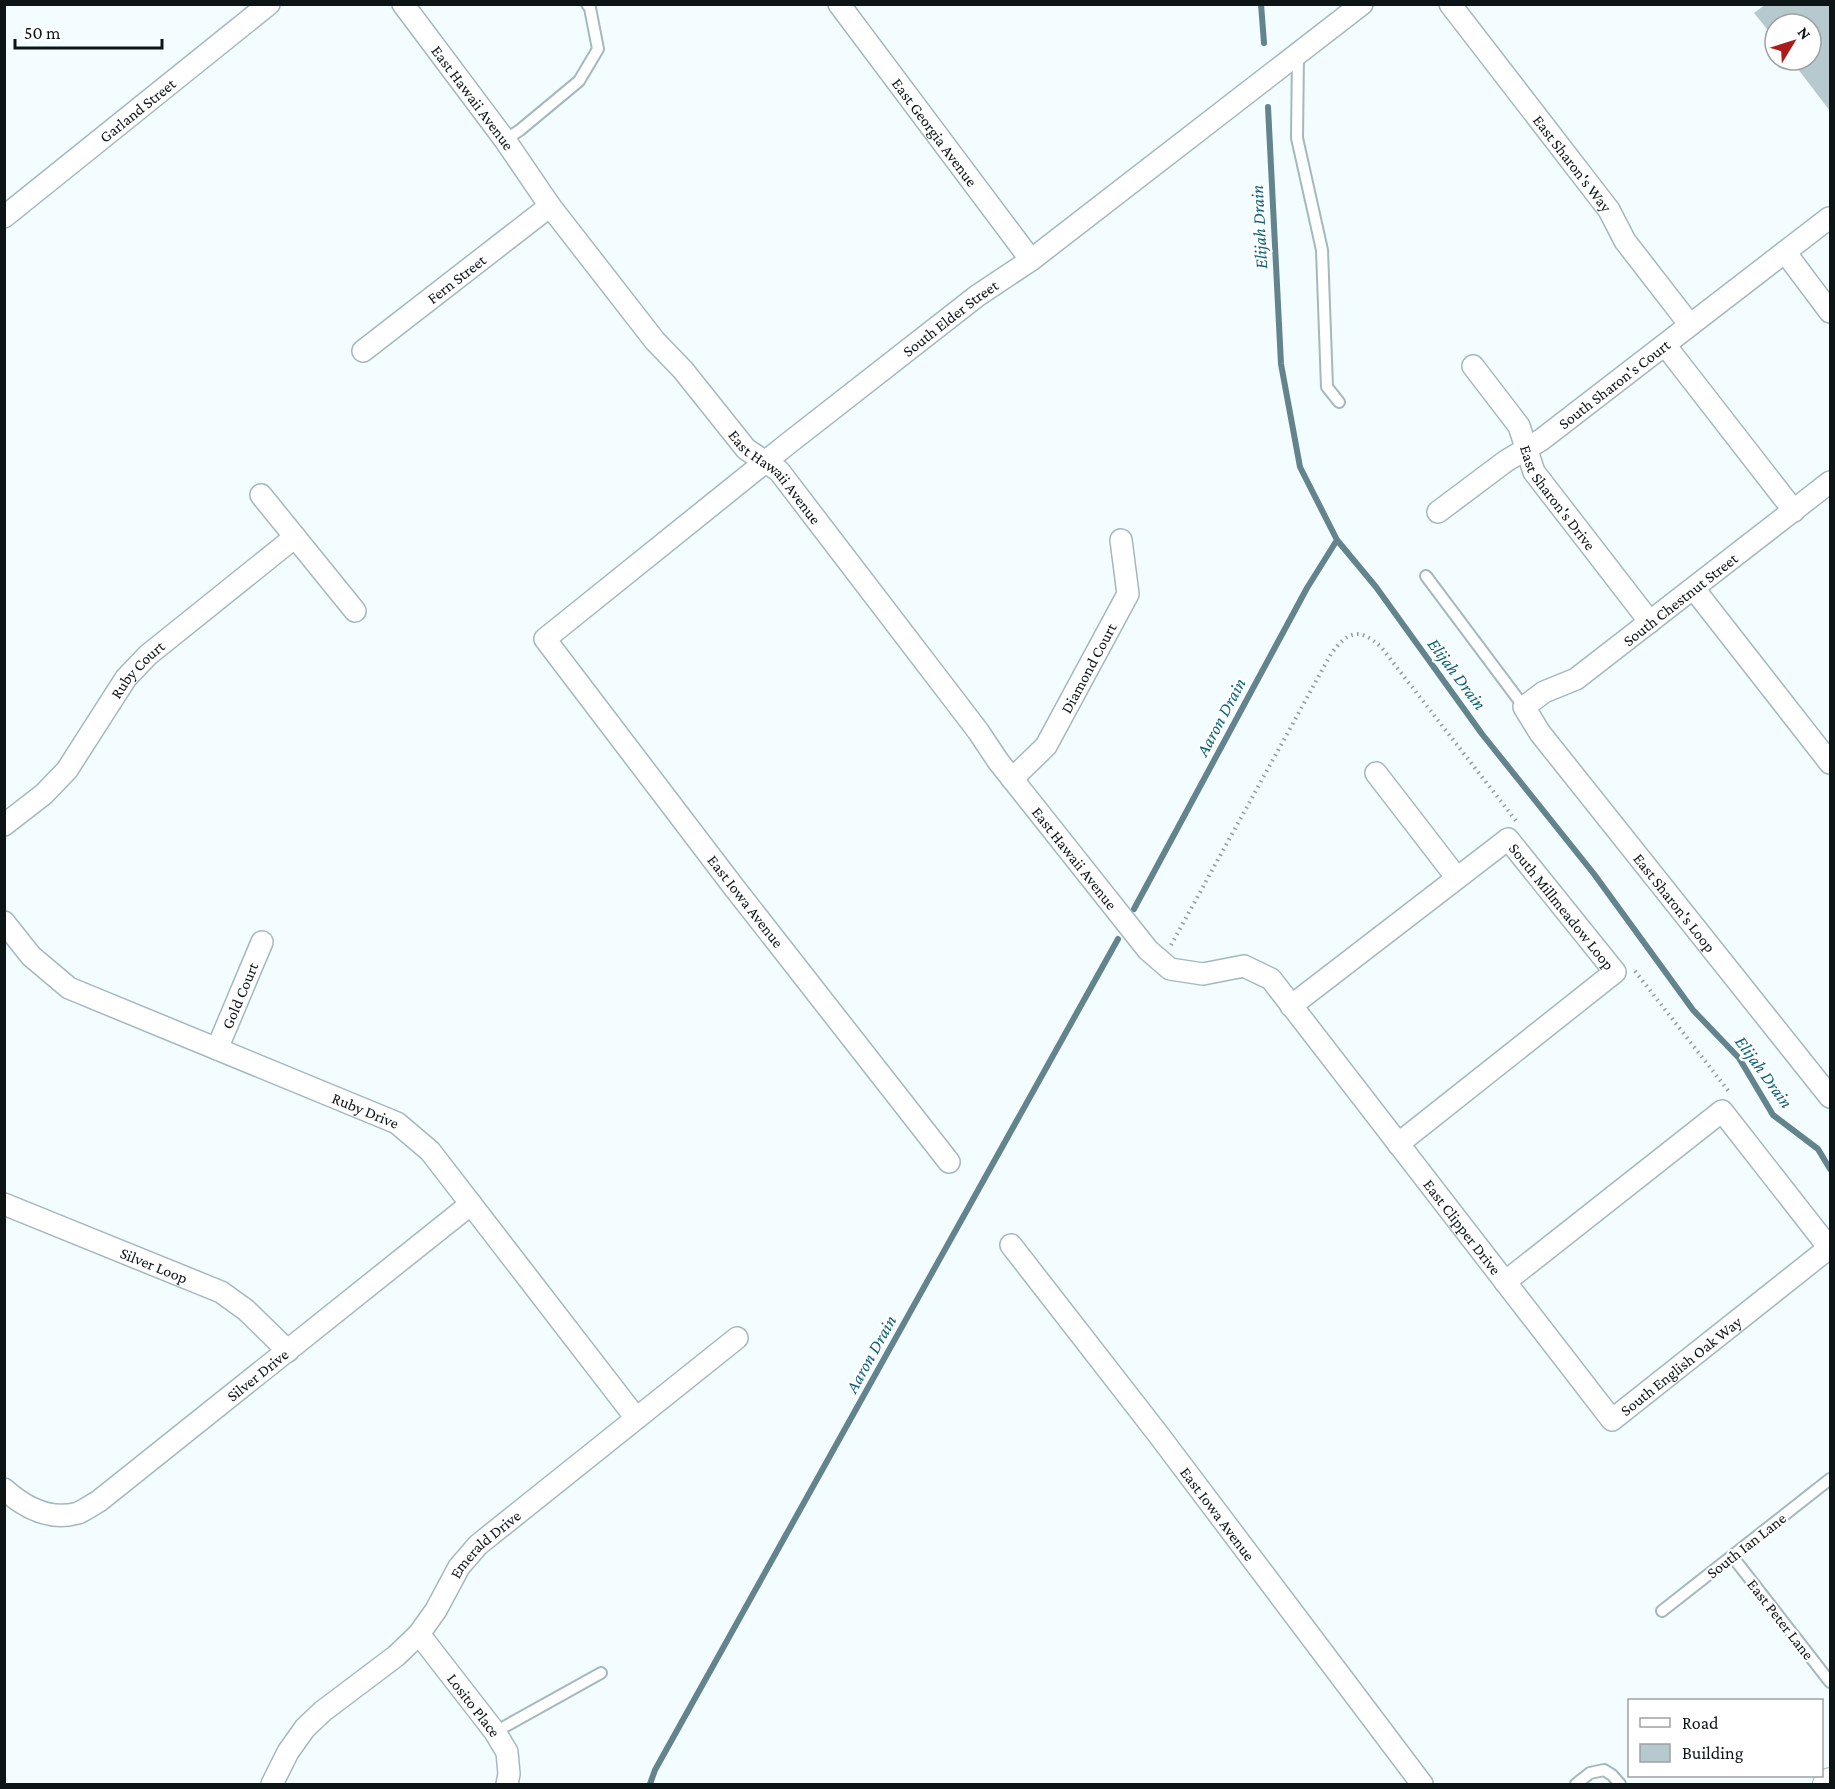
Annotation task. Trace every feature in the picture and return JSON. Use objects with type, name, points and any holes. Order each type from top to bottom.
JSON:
[{"type":"street","name":"Garland Street","points":[[4,217],[269,4]]},
{"type":"street","name":"East Hawaii Avenue","points":[[403,4],[505,140],[550,206],[655,341],[683,370],[746,449],[779,471],[978,731],[1012,779],[1148,950]]},
{"type":"street","name":"East Georgia Avenue","points":[[839,4],[1031,260]]},
{"type":"street","name":"South Elder Street","points":[[545,639],[978,296],[1031,260],[1362,4]]},
{"type":"street","name":"East Sharon's Way","points":[[1450,4],[1609,210],[1625,241],[1690,325]]},
{"type":"street","name":"Fern Street","points":[[363,351],[550,206]]},
{"type":"street","name":"South Sharon's Court","points":[[1438,512],[1506,460],[1541,440],[1829,218]]},
{"type":"street","points":[[1785,252],[1830,312]]},
{"type":"street","points":[[1665,345],[1794,511]]},
{"type":"street","name":"East Sharon's Drive","points":[[1473,366],[1519,426],[1534,472],[1650,622]]},
{"type":"street","name":"South Chestnut Street","points":[[1524,707],[1544,692],[1576,679],[1830,482]]},
{"type":"street","points":[[261,495],[355,611]]},
{"type":"street","name":"Ruby Court","points":[[4,825],[44,794],[67,770],[126,678],[148,655],[295,537]]},
{"type":"street","name":"Diamond Court","points":[[1012,779],[1046,746],[1128,594],[1121,540]]},
{"type":"street","points":[[1694,589],[1830,763]]},
{"type":"street","name":"East Iowa Avenue","points":[[545,639],[733,886],[950,1162]]},
{"type":"street","name":"East Sharon's Loop","points":[[1524,707],[1540,733],[1830,1097]]},
{"type":"street","points":[[1376,773],[1457,878]]},
{"type":"street","name":"South Millmeadow Loop","points":[[1291,1006],[1508,839],[1614,972],[1398,1144]]},
{"type":"street","name":"Ruby Drive","points":[[4,922],[31,956],[69,988],[397,1123],[430,1151],[636,1418]]},
{"type":"street","name":"Gold Court","points":[[217,1049],[262,942]]},
{"type":"street","name":"East Clipper Drive","points":[[1148,950],[1170,969],[1203,974],[1244,966],[1271,980],[1505,1282],[1722,1111],[1830,1248]]},
{"type":"street","name":"Silver Loop","points":[[4,1204],[220,1292],[246,1310],[288,1351]]},
{"type":"street","name":"Silver Drive","points":[[4,1490],[32,1510],[55,1515],[78,1513],[99,1501],[471,1204]]},
{"type":"street","name":"East Iowa Avenue","points":[[1011,1245],[1172,1452],[1422,1785]]},
{"type":"street","name":"South English Oak Way","points":[[1505,1282],[1612,1420],[1830,1248]]},
{"type":"street","name":"Emerald Drive","points":[[272,1785],[288,1752],[305,1728],[396,1656],[419,1634],[436,1610],[459,1568],[478,1545],[737,1338]]},
{"type":"street","name":"Losito Place","points":[[419,1634],[495,1732],[507,1752],[509,1774],[507,1785]]},
{"type":"street","points":[[1826,1785],[1830,1781]]},
{"type":"lane","points":[[505,140],[579,81],[598,49],[590,8],[587,4]]},
{"type":"lane","points":[[1298,54],[1297,138],[1322,249],[1328,387],[1339,402]]},
{"type":"lane","points":[[1426,576],[1524,707]]},
{"type":"lane","name":"South Ian Lane","points":[[1662,1611],[1830,1479]]},
{"type":"lane","name":"East Peter Lane","points":[[1732,1556],[1830,1682]]},
{"type":"lane","points":[[495,1732],[601,1673]]},
{"type":"lane","points":[[1576,1785],[1590,1773],[1604,1770],[1612,1775],[1620,1785]]},
{"type":"building","points":[[1766,4],[1830,4],[1830,111],[1800,72],[1823,72],[1823,12],[1763,12],[1763,24],[1754,13]]},
{"type":"waterway","name":"Elijah Drain","points":[[1261,4],[1264,43]]},
{"type":"waterway","name":"Elijah Drain","points":[[1268,107],[1281,364],[1300,467],[1337,540],[1376,587],[1482,734],[1594,874],[1693,1010],[1739,1058],[1773,1115],[1818,1149],[1830,1169]]},
{"type":"waterway","name":"Aaron Drain","points":[[1134,909],[1307,588],[1337,540]]},
{"type":"waterway","name":"Aaron Drain","points":[[650,1784],[655,1770],[1118,939]]}]
